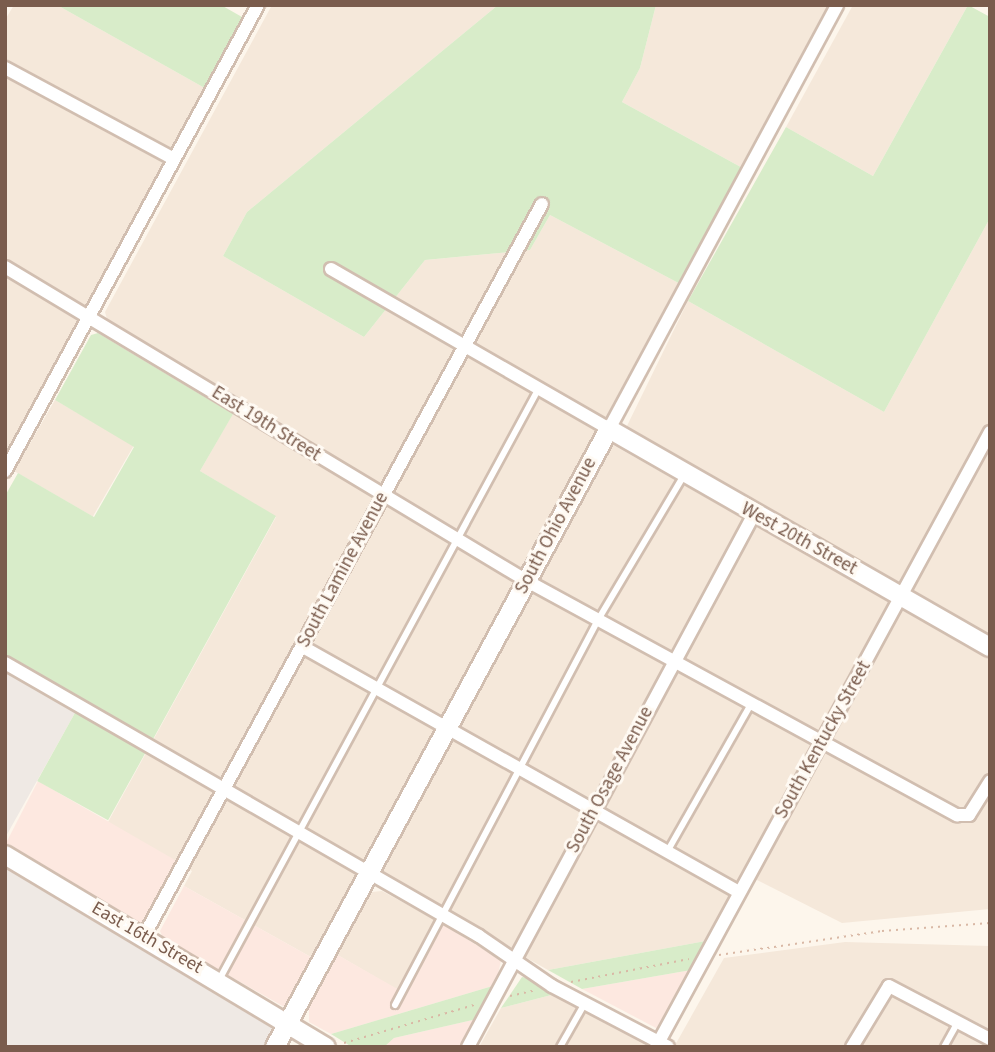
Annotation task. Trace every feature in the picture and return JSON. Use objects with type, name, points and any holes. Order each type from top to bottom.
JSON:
[{"type":"street","points":[[5,471],[258,5]]},
{"type":"street","name":"South Ohio Avenue","points":[[275,1047],[837,5]]},
{"type":"street","points":[[5,68],[174,159]]},
{"type":"street","name":"South Lamine Avenue","points":[[144,936],[303,646],[463,342],[542,204]]},
{"type":"street","name":"East 19th Street","points":[[5,267],[454,538],[598,620],[957,815],[969,814],[990,781]]},
{"type":"street","points":[[331,269],[540,386],[609,429]]},
{"type":"street","name":"West 20th Street","points":[[609,429],[684,475],[990,647]]},
{"type":"street","name":"South Kentucky Street","points":[[661,1045],[739,892],[990,432]]},
{"type":"street","name":"South Osage Avenue","points":[[468,1047],[754,514]]},
{"type":"street","points":[[303,646],[739,892]]},
{"type":"street","points":[[5,663],[222,792],[443,915],[552,986],[661,1045]]},
{"type":"street","name":"East 16th Street","points":[[5,855],[287,1022],[335,1045]]},
{"type":"street","points":[[852,1047],[889,986],[990,1039]]},
{"type":"lane","points":[[219,980],[454,538],[540,386]]},
{"type":"lane","points":[[395,1006],[598,620],[684,475]]},
{"type":"lane","points":[[667,852],[752,702]]},
{"type":"lane","points":[[560,1047],[585,1003]]},
{"type":"lane","points":[[944,1047],[958,1022]]},
{"type":"path","points":[[335,1045],[552,986],[708,956],[882,930],[990,923]]},
{"type":"shaded area","points":[[14,5],[57,5],[210,91],[5,469],[5,20]]},
{"type":"shaded area","points":[[272,5],[498,5],[247,212],[223,256],[364,337],[425,260],[530,250],[550,215],[686,287],[318,961],[184,886],[192,871],[108,822],[276,517],[200,471],[240,401],[108,323],[105,312]]},
{"type":"shaded area","points":[[656,5],[835,5],[748,171],[622,102],[640,68]]},
{"type":"shaded area","points":[[853,5],[968,5],[873,176],[786,127]]},
{"type":"shaded area","points":[[990,218],[990,640],[624,432],[688,301],[884,412]]},
{"type":"shaded area","points":[[55,400],[134,446],[93,517],[14,471]]},
{"type":"shaded area","points":[[613,445],[990,658],[990,909],[842,923],[747,875],[711,940],[548,970],[380,875]]},
{"type":"shaded area","points":[[5,671],[76,711],[5,838]]},
{"type":"shaded area","points":[[38,781],[182,864],[149,921],[141,924],[5,845]]},
{"type":"shaded area","points":[[5,864],[273,1024],[265,1047],[5,1047]]},
{"type":"shaded area","points":[[184,886],[318,961],[286,1008],[163,938],[160,931]]},
{"type":"shaded area","points":[[382,891],[439,922],[401,992],[336,954],[372,892]]},
{"type":"shaded area","points":[[439,922],[501,960],[496,985],[331,1034],[309,1022],[309,1003],[336,954],[401,991]]},
{"type":"shaded area","points":[[845,942],[990,946],[990,1047],[674,1047],[724,958]]},
{"type":"shaded area","points":[[697,969],[658,1029],[582,989]]},
{"type":"shaded area","points":[[559,993],[643,1039],[648,1047],[479,1047],[501,1008]]},
{"type":"shaded area","points":[[477,1019],[461,1047],[384,1047],[394,1038]]},
{"type":"green space","points":[[57,5],[221,5],[249,21],[210,91]]},
{"type":"green space","points":[[498,5],[656,5],[640,68],[622,102],[748,171],[686,287],[550,215],[530,250],[425,260],[364,337],[223,256],[247,212]]},
{"type":"green space","points":[[968,5],[990,17],[990,218],[884,412],[688,301],[786,127],[873,176]]},
{"type":"green space","points":[[98,333],[233,414],[200,471],[276,516],[152,741],[5,655],[5,496],[18,473],[94,517],[134,447],[55,400],[91,335]]},
{"type":"green space","points":[[76,711],[147,750],[108,820],[37,781]]},
{"type":"green space","points":[[711,940],[697,969],[582,989],[548,970]]},
{"type":"green space","points":[[522,977],[532,979],[559,993],[501,1008]]},
{"type":"green space","points":[[496,985],[477,1019],[394,1038],[384,1047],[352,1047],[331,1034]]}]
